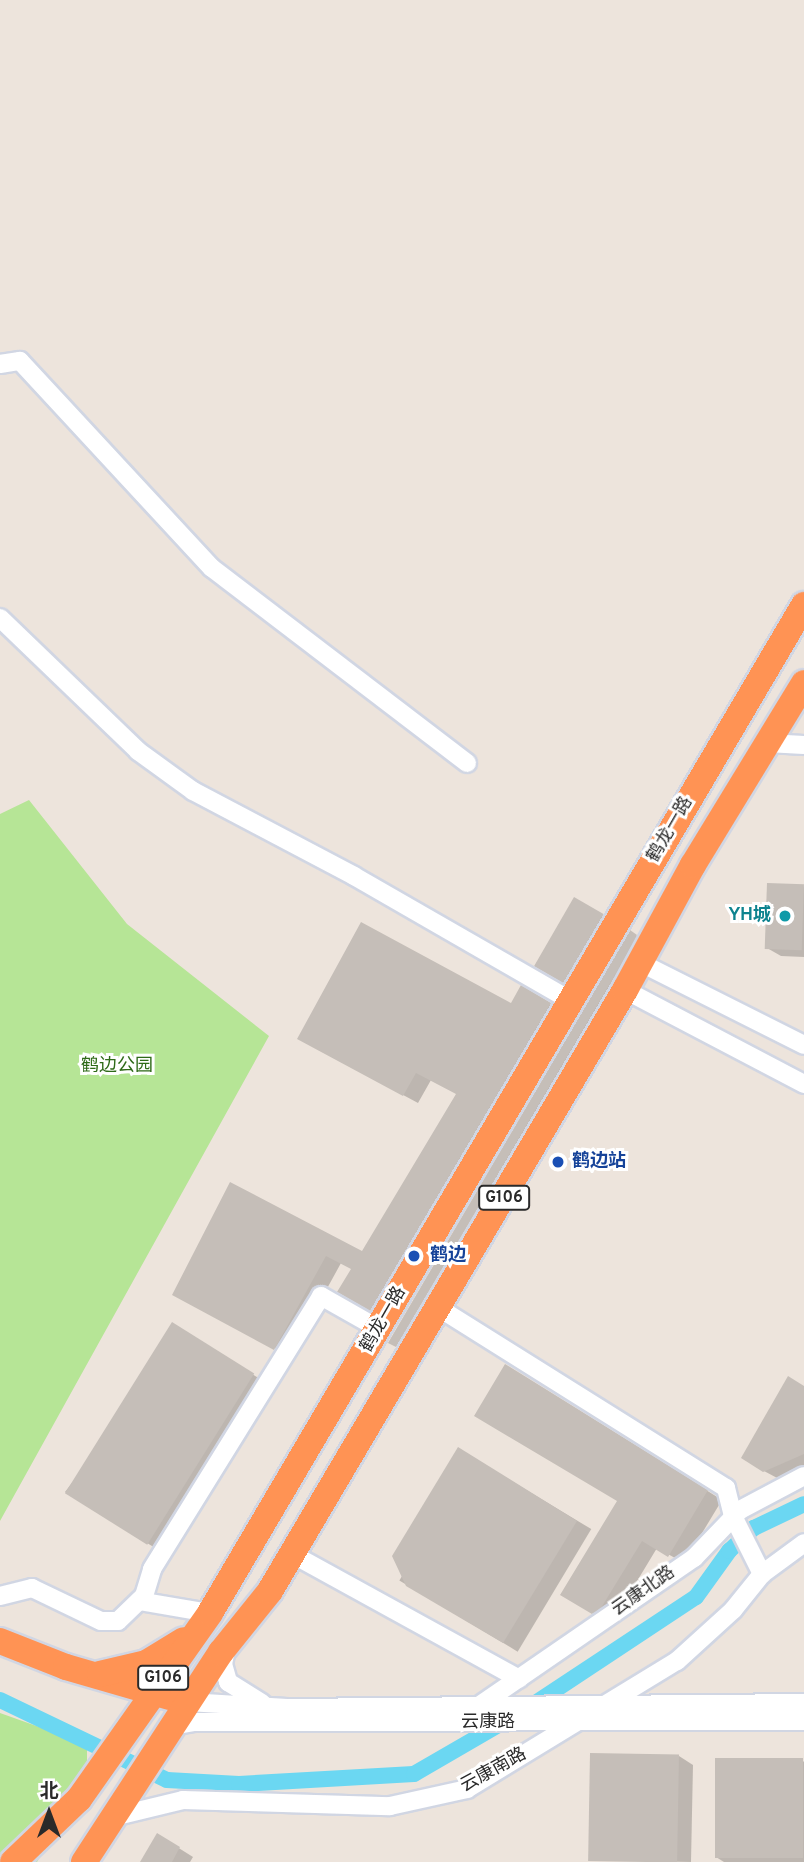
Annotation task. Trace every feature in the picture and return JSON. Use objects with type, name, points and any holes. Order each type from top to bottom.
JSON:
[{"type":"highway","name":"鹤龙一路","points":[[13,1862],[79,1799],[206,1618],[804,605]]},
{"type":"highway","name":"鹤龙一路","points":[[84,1862],[117,1816],[188,1702],[227,1646],[259,1607],[292,1554],[625,990],[692,865],[804,683]]},
{"type":"highway","name":"G106","points":[[100,1674],[146,1663],[179,1644],[206,1618]]},
{"type":"highway","points":[[0,1642],[66,1667],[100,1674],[188,1702]]},
{"type":"street","points":[[0,364],[20,361],[212,568],[467,763]]},
{"type":"street","points":[[0,618],[138,751],[193,791],[354,876],[571,1000]]},
{"type":"street","points":[[767,743],[804,744]]},
{"type":"street","points":[[640,963],[804,1045]]},
{"type":"street","points":[[625,990],[804,1084]]},
{"type":"street","points":[[0,1596],[32,1588],[101,1621],[118,1621],[139,1601],[152,1569],[321,1296],[379,1329]]},
{"type":"street","points":[[439,1308],[726,1488],[733,1516],[762,1574]]},
{"type":"street","name":"云康北路","points":[[486,1705],[519,1679],[694,1558],[733,1516],[804,1476]]},
{"type":"street","name":"云康南路","points":[[117,1816],[183,1800],[390,1806],[434,1799],[467,1789],[677,1661],[733,1610],[762,1574],[804,1543]]},
{"type":"street","points":[[292,1554],[519,1679]]},
{"type":"street","points":[[139,1601],[206,1618]]},
{"type":"street","points":[[227,1646],[223,1664],[228,1682],[247,1698],[275,1707]]},
{"type":"street","name":"云康路","points":[[188,1702],[275,1707],[804,1703]]},
{"type":"street","name":"云康路","points":[[172,1726],[195,1722],[528,1724],[579,1721],[804,1721]]},
{"type":"green space","name":"鹤边公园","points":[[29,800],[127,924],[269,1036],[0,1521],[0,814]]},
{"type":"green space","points":[[0,1713],[87,1744],[87,1775],[37,1862],[0,1862]]},
{"type":"building","name":"YH城","points":[[767,883],[804,884],[802,950],[765,949]]},
{"type":"building","points":[[574,897],[603,914],[563,983],[534,966]]},
{"type":"building","points":[[361,922],[511,1003],[521,985],[551,1003],[370,1311],[337,1292],[351,1269],[326,1256],[274,1350],[172,1295],[230,1182],[362,1251],[456,1094],[416,1073],[403,1096],[297,1039]]},
{"type":"building","points":[[630,930],[637,935],[611,982],[396,1347],[388,1343]]},
{"type":"building","points":[[172,1322],[254,1373],[147,1545],[65,1493]]},
{"type":"building","points":[[505,1364],[708,1490],[668,1557],[642,1541],[601,1608],[592,1614],[560,1595],[617,1501],[474,1416]]},
{"type":"building","points":[[788,1376],[804,1386],[804,1454],[763,1472],[741,1458]]},
{"type":"building","points":[[458,1447],[577,1521],[503,1643],[406,1586],[392,1556]]},
{"type":"building","points":[[590,1753],[679,1755],[677,1862],[588,1861]]},
{"type":"building","points":[[715,1758],[803,1758],[803,1858],[715,1858]]},
{"type":"building","points":[[157,1833],[180,1847],[172,1862],[140,1862]]},
{"type":"waterway","points":[[528,1708],[696,1597],[729,1551],[754,1528],[804,1504]]},
{"type":"waterway","points":[[0,1700],[167,1780],[239,1784],[414,1774],[509,1719]]},
{"type":"place","name":"YH城","points":[[785,916]]},
{"type":"place","name":"鹤边站","points":[[558,1162]]},
{"type":"place","name":"鹤边","points":[[414,1256]]}]
